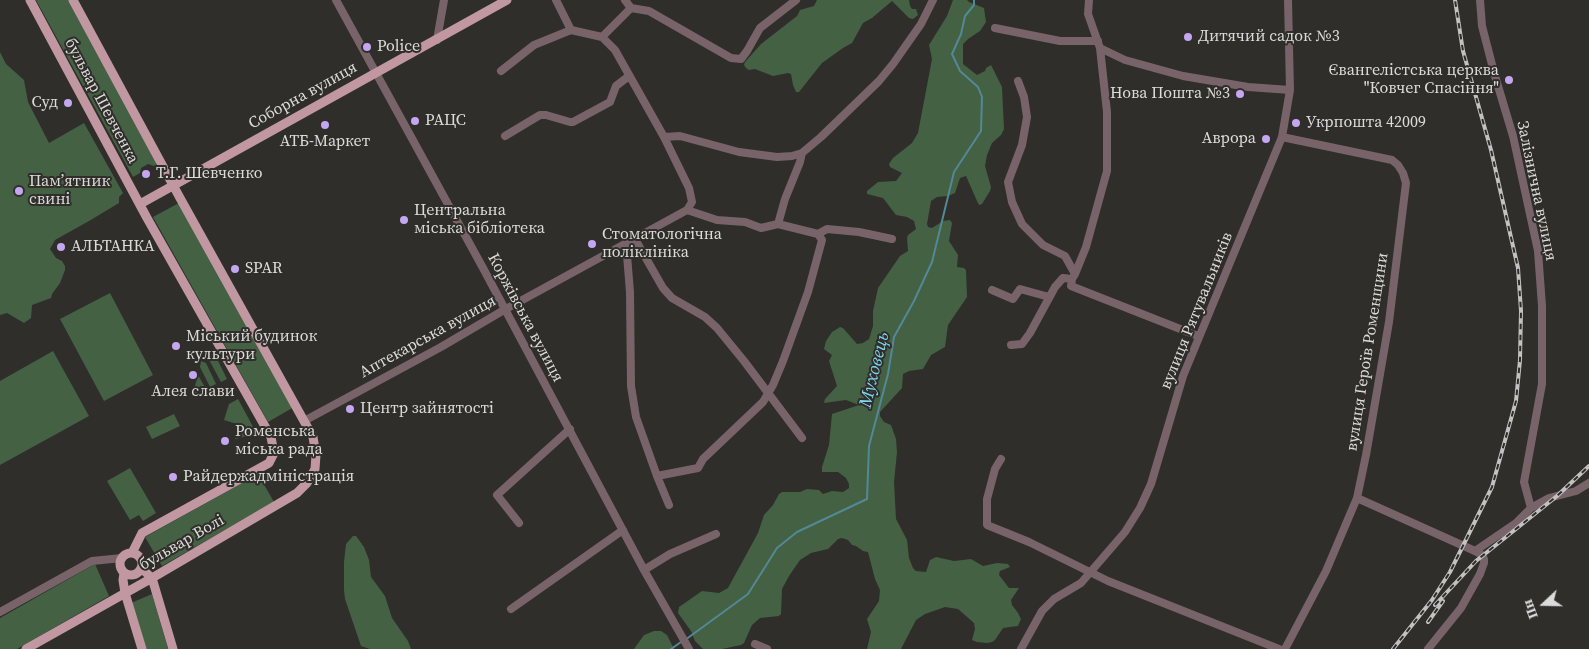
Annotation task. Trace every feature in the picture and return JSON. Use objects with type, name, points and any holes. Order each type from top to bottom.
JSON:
[{"type":"main road","name":"бульвар Шевченка","points":[[30,0],[140,204],[271,437],[274,453]]},
{"type":"main road","name":"бульвар Шевченка","points":[[73,0],[313,437]]},
{"type":"main road","name":"Соборна вулиця","points":[[140,204],[507,0]]},
{"type":"main road","name":"бульвар Волі","points":[[26,649],[297,493],[307,483],[315,469],[316,455],[313,437]]},
{"type":"main road","name":"бульвар Волі","points":[[132,553],[142,533],[258,471],[269,463],[274,453]]},
{"type":"main road","points":[[124,572],[128,575],[134,575],[142,568],[141,558],[137,554],[132,553],[122,558],[120,563],[124,572],[125,593],[142,649]]},
{"type":"main road","points":[[142,568],[152,578],[173,649]]},
{"type":"street","name":"Коржівська вулиця","points":[[336,0],[570,429],[644,570],[689,649]]},
{"type":"street","points":[[437,40],[444,0]]},
{"type":"street","points":[[556,0],[571,30]]},
{"type":"street","points":[[626,0],[631,8],[649,11],[731,58],[741,58],[760,28],[796,0]]},
{"type":"street","points":[[778,224],[784,199],[802,153],[821,137],[894,64],[921,24],[933,0]]},
{"type":"street","points":[[1089,0],[1088,14],[1099,44],[1107,112],[1107,171],[1086,247],[1071,286],[1198,336]]},
{"type":"street","name":"вулиця Рятувальників","points":[[1021,649],[1042,612],[1054,599],[1081,583],[1125,532],[1140,508],[1151,484],[1183,376],[1198,336],[1282,138],[1290,90],[1288,0]]},
{"type":"street","name":"Залізнична вулиця","points":[[1480,0],[1482,26],[1512,136],[1538,251],[1542,306],[1542,384],[1524,482],[1532,508]]},
{"type":"street","points":[[602,37],[631,8]]},
{"type":"street","points":[[995,28],[1060,41],[1099,44],[1125,60],[1183,76],[1248,87],[1290,90]]},
{"type":"street","points":[[501,71],[534,45],[571,30],[602,37],[614,50],[664,137],[680,136],[739,152],[777,157],[802,153]]},
{"type":"street","points":[[506,136],[540,115],[573,122],[610,102],[616,86],[629,76]]},
{"type":"street","points":[[1018,81],[1024,97],[1027,117],[1022,145],[1008,182],[1012,202],[1022,224],[1043,245],[1064,256],[1074,276]]},
{"type":"street","name":"Аптекарська вулиця","points":[[304,421],[687,210],[692,202],[689,188],[664,137]]},
{"type":"street","name":"вулиця Героїв Роменщини","points":[[1282,138],[1392,160],[1403,172],[1406,183],[1389,322],[1366,455],[1356,498],[1326,571],[1286,649]]},
{"type":"street","points":[[687,210],[717,220],[744,222],[761,228],[778,224],[818,234],[828,229],[858,232],[892,239]]},
{"type":"street","points":[[657,476],[698,468],[703,459],[763,402],[783,361],[808,292],[822,240],[818,234]]},
{"type":"street","points":[[635,239],[663,288],[672,298],[705,317],[717,328],[802,438]]},
{"type":"street","points":[[626,243],[630,292],[631,386],[636,417],[669,505]]},
{"type":"street","points":[[1011,344],[1022,344],[1055,287],[1063,278],[1074,276]]},
{"type":"street","points":[[992,290],[1013,299],[1020,289],[1050,297]]},
{"type":"street","points":[[519,523],[497,495],[570,429]]},
{"type":"street","points":[[1001,459],[995,469],[987,499],[987,525],[1029,542],[1108,582],[1279,649]]},
{"type":"street","points":[[1475,551],[1516,523],[1532,508],[1549,498],[1576,491],[1589,483]]},
{"type":"street","points":[[1356,498],[1475,551],[1482,555],[1484,559],[1480,574],[1461,608],[1428,649]]},
{"type":"street","points":[[510,609],[623,530]]},
{"type":"street","points":[[644,570],[670,554],[716,534]]},
{"type":"street","name":"бульвар Волі","points":[[0,612],[92,560],[122,558]]},
{"type":"street","points":[[755,644],[767,649]]},
{"type":"green space","points":[[36,0],[69,0],[158,163],[154,166],[148,164],[141,168],[140,173],[133,177]]},
{"type":"green space","points":[[817,0],[909,0],[910,6],[912,9],[916,9],[918,15],[913,19],[909,18],[892,1],[863,23],[852,43],[822,63],[799,92],[796,92],[791,74],[773,76],[755,69],[749,70],[746,68],[745,62],[761,44],[797,16],[800,10],[814,6]]},
{"type":"green space","points":[[953,0],[967,0],[984,8],[986,22],[980,31],[963,44],[963,64],[977,75],[991,65],[1002,87],[1004,129],[1001,135],[992,143],[987,155],[985,166],[991,187],[982,204],[979,205],[966,176],[960,178],[955,193],[937,197],[931,201],[928,227],[932,228],[943,221],[950,220],[952,223],[949,241],[958,255],[957,267],[966,270],[967,297],[948,325],[945,347],[931,355],[923,369],[903,374],[902,388],[880,412],[880,416],[884,422],[891,425],[896,439],[897,452],[894,482],[896,519],[907,540],[909,558],[913,568],[916,571],[926,572],[930,560],[936,557],[954,561],[971,559],[983,566],[997,563],[1008,564],[1010,567],[1000,571],[999,575],[1009,588],[1019,588],[1011,600],[1021,619],[1018,626],[1003,628],[992,642],[977,642],[972,640],[975,629],[974,623],[958,609],[945,607],[925,614],[916,620],[901,649],[867,649],[871,632],[867,619],[879,601],[880,590],[868,552],[842,538],[838,539],[828,549],[811,553],[800,560],[782,589],[781,614],[779,616],[760,618],[752,625],[744,643],[741,645],[722,649],[703,649],[695,641],[691,631],[678,613],[679,607],[702,591],[719,593],[728,588],[758,533],[764,515],[773,505],[779,494],[782,492],[800,492],[807,489],[819,490],[823,494],[832,491],[843,492],[849,488],[846,478],[838,472],[822,472],[822,467],[829,445],[832,414],[859,405],[846,400],[824,403],[825,399],[837,386],[829,361],[832,355],[824,349],[826,341],[832,332],[840,327],[857,344],[869,339],[873,326],[873,311],[878,288],[900,256],[908,251],[908,235],[916,229],[914,221],[907,217],[896,215],[883,198],[867,194],[867,191],[878,182],[896,181],[902,173],[890,167],[889,164],[893,158],[912,143],[918,133],[932,59],[929,45],[947,16]]},
{"type":"green space","points":[[0,52],[6,64],[24,80],[28,102],[49,143],[84,123],[123,193],[119,197],[119,203],[55,240],[50,249],[56,258],[62,261],[65,270],[51,298],[32,305],[31,318],[24,323],[7,313],[0,315]]},
{"type":"green space","points":[[179,203],[294,407],[268,422],[153,217]]},
{"type":"green space","points":[[110,293],[153,375],[104,401],[60,319]]},
{"type":"green space","points":[[53,351],[89,416],[0,465],[0,381]]},
{"type":"green space","points":[[209,351],[214,353],[227,379],[221,382],[207,356]]},
{"type":"green space","points":[[201,361],[206,363],[216,384],[210,387],[200,367]]},
{"type":"green space","points":[[198,375],[206,389],[192,397]]},
{"type":"green space","points":[[238,399],[257,434],[235,439],[240,425],[224,420],[229,404]]},
{"type":"green space","points":[[174,414],[180,426],[152,439],[146,427]]},
{"type":"green space","points":[[130,468],[156,513],[143,521],[139,515],[130,520],[107,481]]},
{"type":"green space","points":[[258,474],[274,502],[162,566],[145,537]]},
{"type":"green space","points":[[353,536],[356,536],[364,547],[369,560],[371,577],[385,596],[392,618],[408,641],[411,649],[370,649],[361,646],[345,599],[344,590],[346,544]]},
{"type":"green space","points":[[95,564],[109,596],[17,649],[0,649],[0,618]]},
{"type":"green space","points":[[152,594],[168,649],[145,649],[131,603]]},
{"type":"green space","points":[[654,631],[661,631],[667,635],[674,649],[634,649],[644,635]]},
{"type":"waterway","name":"Муховець","points":[[685,640],[748,594],[777,548],[797,532],[867,499],[869,446],[888,374],[894,337],[914,301],[932,262],[954,172],[981,131],[982,97],[978,87],[960,71],[952,54],[961,34],[965,16],[974,5],[974,0]]},
{"type":"waterway","name":"Муховець","points":[[671,649],[681,642]]},
{"type":"railway","points":[[1393,649],[1432,600],[1450,572],[1492,487],[1516,401],[1520,360],[1521,311],[1518,268],[1491,150],[1463,51],[1455,0]]},
{"type":"railway","points":[[1435,605],[1476,561],[1557,496],[1589,466]]},
{"type":"railway","points":[[1428,622],[1443,601]]},
{"type":"place","name":"Дитячий садок №3","points":[[1188,37]]},
{"type":"place","name":"Police","points":[[367,47]]},
{"type":"place","name":"Євангелістська церква \"Ковчег Спасіння\"","points":[[1509,80]]},
{"type":"place","name":"Нова Пошта №3","points":[[1240,94]]},
{"type":"place","name":"Суд","points":[[68,103]]},
{"type":"place","name":"РАЦС","points":[[415,121]]},
{"type":"place","name":"Укрпошта 42009","points":[[1296,123]]},
{"type":"place","name":"АТБ-Маркет","points":[[325,125]]},
{"type":"place","name":"Аврора","points":[[1266,139]]},
{"type":"place","name":"Т.Г. Шевченко","points":[[146,174]]},
{"type":"place","name":"Памʼятник свині","points":[[19,191]]},
{"type":"place","name":"Центральна міська бібліотека","points":[[404,220]]},
{"type":"place","name":"Стоматологічна поліклініка","points":[[592,244]]},
{"type":"place","name":"АЛЬТАНКА","points":[[61,247]]},
{"type":"place","name":"SPAR","points":[[235,269]]},
{"type":"place","name":"Міський будинок культури","points":[[176,346]]},
{"type":"place","name":"Алея слави","points":[[193,375]]},
{"type":"place","name":"Центр зайнятості","points":[[350,409]]},
{"type":"place","name":"Роменська міська рада","points":[[225,441]]},
{"type":"place","name":"Райдержадміністрація","points":[[173,477]]}]
